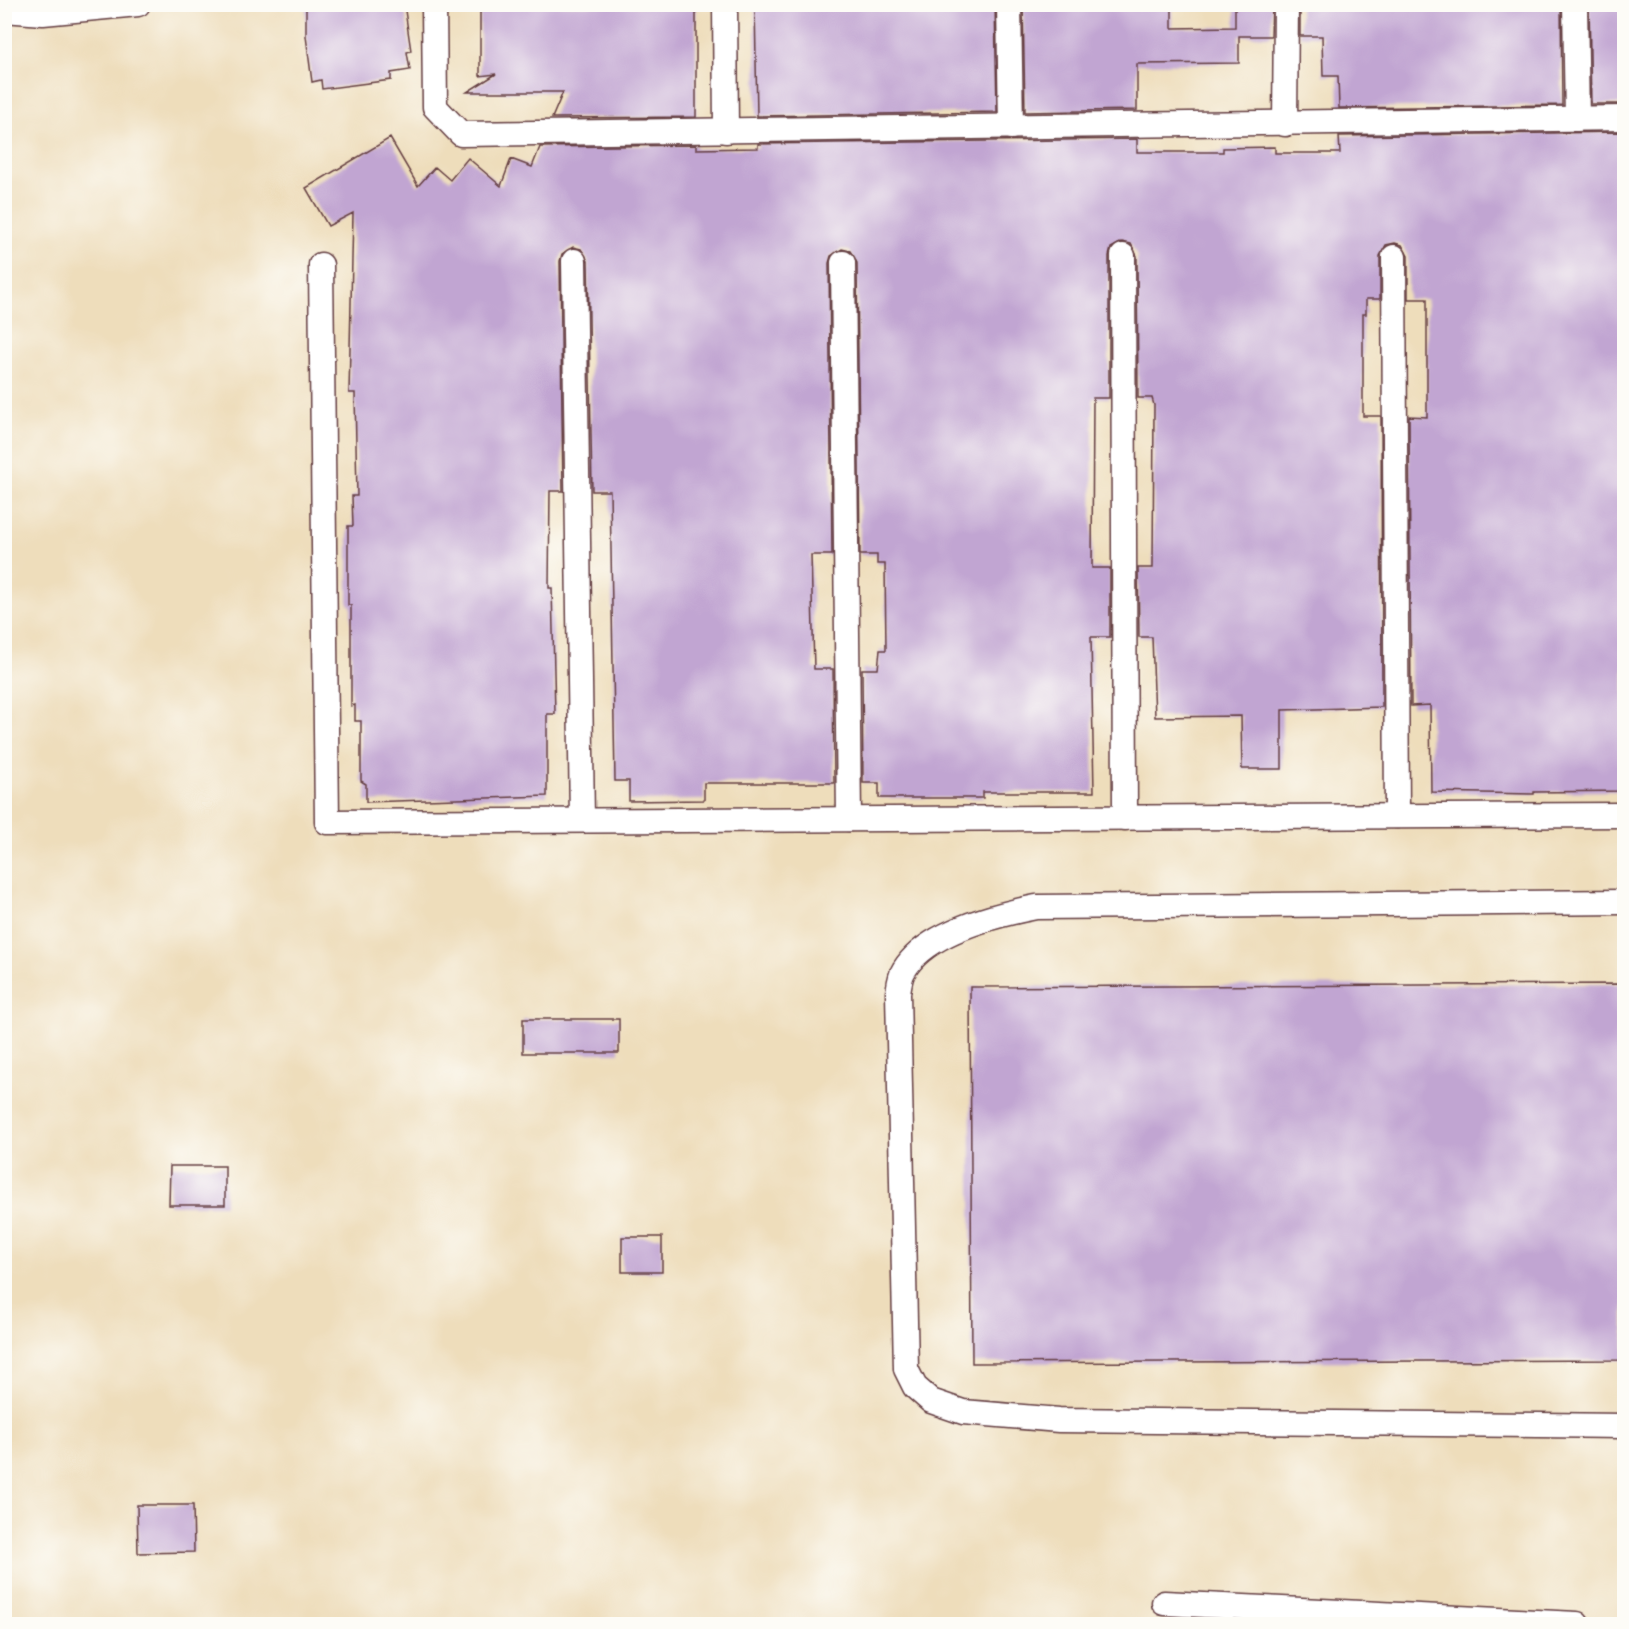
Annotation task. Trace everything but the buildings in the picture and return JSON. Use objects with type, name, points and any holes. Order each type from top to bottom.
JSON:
[{"type":"lane","points":[[4,10],[44,13],[138,4]]},
{"type":"lane","points":[[434,4],[435,107],[461,134],[1624,118]]},
{"type":"lane","points":[[725,4],[726,130]]},
{"type":"lane","points":[[1009,4],[1011,127]]},
{"type":"lane","points":[[1285,124],[1286,4]]},
{"type":"lane","points":[[1575,4],[1576,119]]},
{"type":"lane","points":[[1123,256],[1125,818]]},
{"type":"lane","points":[[1394,257],[1397,816]]},
{"type":"lane","points":[[573,261],[582,820]]},
{"type":"lane","points":[[843,263],[849,819]]},
{"type":"lane","points":[[321,265],[327,822],[1624,815]]},
{"type":"lane","points":[[1624,902],[1036,907],[994,915],[953,931],[921,952],[903,970],[898,993],[906,1369],[915,1388],[931,1401],[963,1412],[1059,1420],[1624,1426]]},
{"type":"lane","points":[[1164,1603],[1578,1624]]}]
